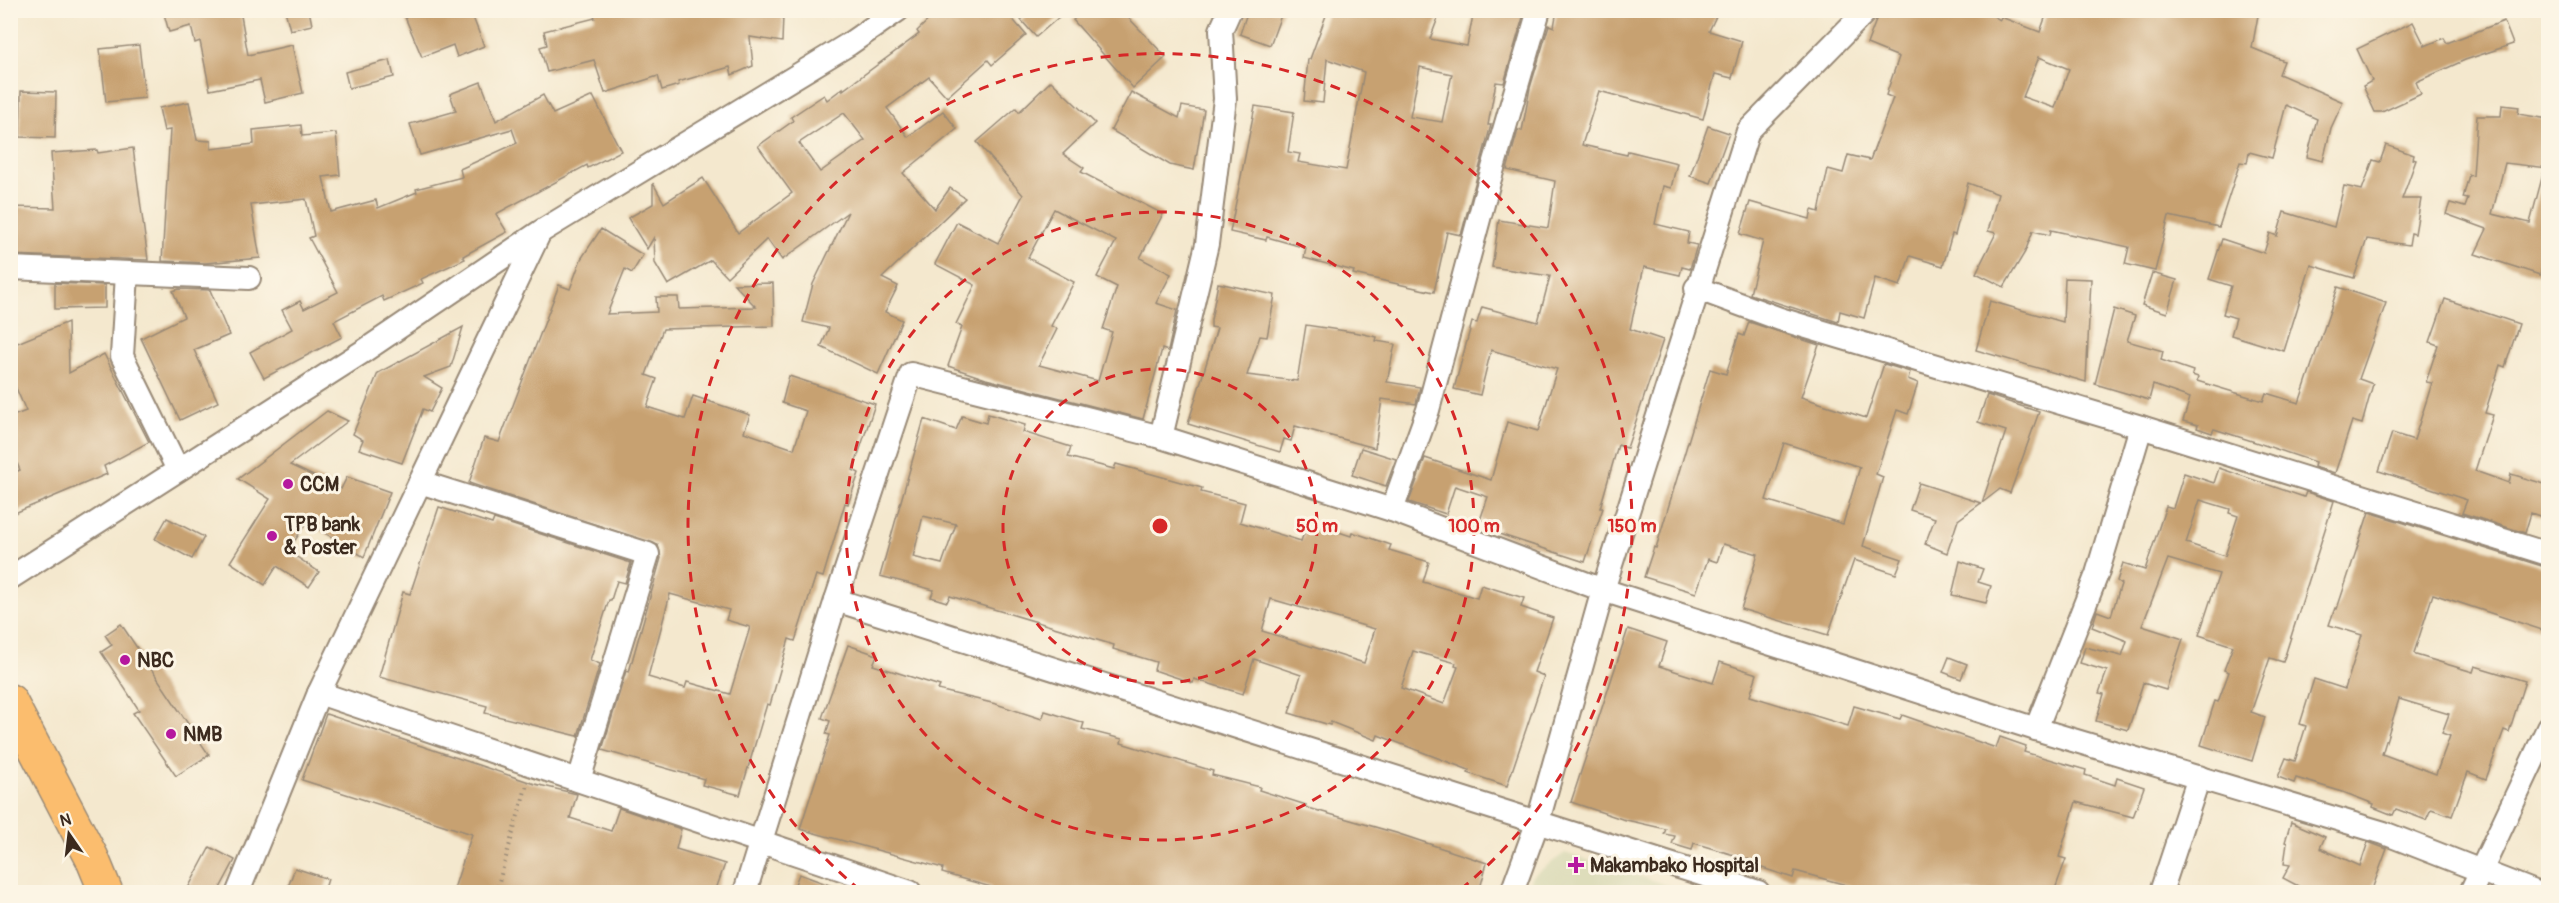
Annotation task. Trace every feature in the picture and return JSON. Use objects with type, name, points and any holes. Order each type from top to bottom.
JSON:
[{"type":"highway","points":[[10,700],[92,858],[106,892]]},
{"type":"street","points":[[10,578],[364,351],[540,232],[849,44],[898,10]]},
{"type":"street","points":[[1161,437],[1207,244],[1225,99],[1221,30],[1230,10]]},
{"type":"street","points":[[1392,510],[1428,410],[1484,199],[1539,10]]},
{"type":"street","points":[[1512,892],[1538,821],[1603,590],[1696,288],[1748,131],[1867,10]]},
{"type":"street","points":[[237,892],[319,693],[540,232]]},
{"type":"street","points":[[10,268],[249,278]]},
{"type":"street","points":[[127,274],[122,356],[177,470]]},
{"type":"street","points":[[1696,288],[1780,319],[2141,427],[2548,554]]},
{"type":"street","points":[[745,892],[836,600],[911,374],[1161,437],[1392,510],[1570,570]]},
{"type":"street","points":[[1047,421],[1161,437]]},
{"type":"street","points":[[2037,729],[2097,574],[2141,427]]},
{"type":"street","points":[[420,482],[648,554],[579,780]]},
{"type":"street","points":[[1392,510],[1603,590],[2037,729],[2384,833],[2535,892]]},
{"type":"street","points":[[836,600],[1758,892]]},
{"type":"street","points":[[319,693],[910,892]]},
{"type":"street","points":[[2471,892],[2548,728]]},
{"type":"street","points":[[2161,892],[2199,777]]},
{"type":"path","points":[[496,892],[533,765]]},
{"type":"shaded area","name":"Makambako Hospital","points":[[1565,853],[1689,892],[1527,892],[1531,877]]},
{"type":"building","points":[[163,10],[240,10],[248,55],[292,45],[303,93],[265,102],[260,80],[210,90],[200,41],[195,43],[191,26],[169,32]]},
{"type":"building","points":[[285,10],[309,10],[312,25],[290,30]]},
{"type":"building","points":[[402,10],[448,10],[452,19],[471,12],[484,46],[457,57],[453,45],[422,57]]},
{"type":"building","points":[[593,10],[761,10],[783,15],[782,42],[750,37],[753,66],[732,75],[730,67],[678,82],[679,85],[662,90],[658,76],[605,93],[594,60],[547,72],[540,47],[547,45],[544,31],[595,18]]},
{"type":"building","points":[[939,10],[1005,10],[1026,35],[992,65],[988,60],[947,97],[929,77],[887,108],[908,137],[943,111],[957,129],[903,173],[935,209],[950,188],[965,198],[882,278],[898,286],[885,312],[902,320],[878,374],[821,347],[829,328],[803,322],[813,284],[848,212],[782,260],[767,239],[727,277],[711,260],[668,285],[655,263],[654,237],[647,249],[628,218],[653,204],[653,183],[664,203],[703,178],[738,233],[792,193],[758,146],[793,121],[791,117],[824,95],[827,100],[843,88],[843,90],[919,34],[917,31]],"holes":[[[844,113],[865,140],[820,172],[799,143]]]},
{"type":"building","points":[[1032,10],[1067,10],[1036,37],[1021,20]]},
{"type":"building","points":[[1085,10],[1121,10],[1166,57],[1133,88],[1073,20]]},
{"type":"building","points":[[1248,10],[1283,10],[1270,45],[1240,34]]},
{"type":"building","points":[[1328,10],[1441,10],[1430,39],[1467,46],[1474,10],[1525,10],[1504,83],[1496,82],[1488,125],[1491,125],[1461,235],[1447,232],[1434,292],[1353,274],[1354,271],[1304,258],[1306,248],[1267,237],[1266,240],[1230,232],[1255,106],[1294,112],[1288,152],[1300,154],[1298,162],[1346,170],[1364,72],[1327,59],[1323,103],[1304,101],[1308,59],[1310,59]],"holes":[[[1420,67],[1452,74],[1442,122],[1410,117]]]},
{"type":"building","points":[[1557,10],[1719,10],[1709,31],[1742,41],[1732,78],[1715,74],[1703,119],[1599,91],[1582,145],[1627,155],[1628,151],[1677,163],[1671,188],[1663,186],[1655,224],[1689,232],[1687,243],[1697,245],[1690,269],[1682,267],[1680,275],[1644,267],[1630,329],[1663,340],[1627,448],[1618,445],[1600,508],[1603,508],[1585,562],[1496,533],[1499,527],[1480,520],[1488,497],[1455,486],[1446,514],[1409,502],[1425,458],[1491,480],[1507,422],[1538,431],[1557,369],[1491,350],[1480,395],[1454,389],[1472,322],[1477,323],[1482,307],[1538,322],[1550,276],[1492,267],[1499,220],[1548,228],[1555,181],[1507,170],[1518,130],[1522,131],[1530,88],[1549,25],[1554,27]]},
{"type":"building","points":[[1880,10],[1983,10],[2000,20],[2001,17],[2040,32],[2048,10],[2259,10],[2252,48],[2284,61],[2279,74],[2343,102],[2331,128],[2323,161],[2307,157],[2317,119],[2286,105],[2272,158],[2249,152],[2247,163],[2240,162],[2219,227],[2169,216],[2155,271],[2125,264],[2129,247],[2051,230],[2050,235],[2033,231],[2025,252],[2004,287],[1976,273],[1996,233],[1988,231],[1998,194],[1968,183],[1955,235],[1952,234],[1943,266],[1910,256],[1900,286],[1875,278],[1864,318],[1840,311],[1838,322],[1750,294],[1763,241],[1740,234],[1750,202],[1810,219],[1812,210],[1819,212],[1828,169],[1843,173],[1848,155],[1870,160],[1893,98],[1886,95],[1899,57],[1867,44]],"holes":[[[2039,57],[2069,69],[2055,108],[2023,97]]]},
{"type":"building","points":[[2504,21],[2513,44],[2465,60],[2416,82],[2421,94],[2382,112],[2375,112],[2363,86],[2372,81],[2357,49],[2413,22],[2425,46],[2444,38],[2447,43]]},
{"type":"building","points":[[139,45],[145,98],[106,102],[100,49]]},
{"type":"building","points":[[390,60],[394,77],[349,88],[345,72]]},
{"type":"building","points":[[1051,81],[1095,123],[1063,154],[1084,168],[1081,172],[1163,214],[1140,258],[1171,274],[1156,303],[1177,310],[1168,351],[1162,349],[1143,419],[986,379],[948,366],[962,327],[956,324],[975,285],[935,264],[957,222],[998,243],[1023,195],[977,142],[1016,108],[1019,112]],"holes":[[[1054,209],[1116,241],[1097,277],[1117,287],[1103,329],[1112,332],[1098,381],[1039,365],[1057,329],[1051,326],[1074,282],[1028,258]]]},
{"type":"building","points":[[481,82],[496,121],[543,95],[553,114],[593,96],[621,151],[588,168],[587,165],[496,214],[507,232],[463,256],[465,259],[421,279],[423,283],[384,301],[382,296],[334,321],[342,337],[264,378],[250,352],[292,329],[282,310],[300,301],[304,309],[338,292],[309,238],[314,236],[306,199],[251,205],[260,258],[205,263],[162,261],[170,130],[164,131],[159,108],[189,102],[197,140],[211,141],[211,149],[254,144],[253,130],[301,125],[302,136],[336,133],[340,175],[323,177],[331,212],[376,200],[378,208],[417,192],[416,189],[462,177],[460,169],[517,143],[512,129],[420,155],[410,124],[456,111],[450,94]]},
{"type":"building","points":[[21,91],[56,92],[55,138],[20,137]]},
{"type":"building","points":[[1131,92],[1179,118],[1182,106],[1204,110],[1194,170],[1170,165],[1111,130]]},
{"type":"building","points":[[2502,105],[2519,107],[2518,114],[2548,119],[2548,168],[2505,163],[2492,214],[2530,223],[2543,174],[2548,175],[2548,270],[2542,268],[2540,275],[2475,254],[2487,229],[2446,214],[2450,203],[2465,207],[2468,199],[2463,198],[2469,175],[2473,176],[2477,116],[2501,116]]},
{"type":"building","points":[[1708,126],[1729,133],[1711,183],[1690,176]]},
{"type":"building","points":[[2386,145],[2414,155],[2413,159],[2416,160],[2402,199],[2421,199],[2415,234],[2411,233],[2409,245],[2367,239],[2354,278],[2311,265],[2284,351],[2231,335],[2236,318],[2223,314],[2231,286],[2209,279],[2222,239],[2264,253],[2270,233],[2277,236],[2284,212],[2334,227],[2344,186],[2362,190],[2373,160],[2380,162]]},
{"type":"building","points":[[133,148],[148,260],[10,255],[10,207],[55,208],[51,153],[97,150],[98,153]]},
{"type":"building","points":[[601,229],[643,255],[632,273],[625,269],[607,314],[657,312],[656,297],[678,297],[679,309],[756,307],[734,284],[773,283],[774,326],[663,329],[646,375],[657,379],[647,407],[685,419],[693,396],[750,415],[744,432],[794,449],[806,411],[782,403],[789,376],[875,404],[853,470],[859,473],[848,504],[845,503],[823,577],[816,575],[795,641],[789,639],[740,795],[702,785],[704,779],[602,750],[626,671],[629,672],[661,558],[658,545],[469,483],[484,438],[499,442],[559,285],[570,289],[581,259]],"holes":[[[670,594],[729,610],[726,620],[750,627],[730,694],[687,682],[685,688],[648,677]]]},
{"type":"building","points":[[2152,273],[2177,280],[2167,313],[2142,305]]},
{"type":"building","points":[[2065,278],[2091,279],[2086,382],[1976,350],[1990,301],[2063,322]]},
{"type":"building","points":[[55,283],[105,285],[105,308],[55,309]]},
{"type":"building","points":[[1218,283],[1275,295],[1267,337],[1260,336],[1247,375],[1297,381],[1306,325],[1359,333],[1377,337],[1376,341],[1395,344],[1387,382],[1420,387],[1416,404],[1382,399],[1375,448],[1295,426],[1291,441],[1284,439],[1280,452],[1188,424],[1217,328],[1211,327],[1211,320]]},
{"type":"building","points":[[2338,287],[2386,303],[2359,379],[2373,384],[2362,424],[2352,421],[2335,473],[2314,467],[2315,462],[2214,429],[2212,433],[2197,428],[2198,425],[2183,421],[2190,398],[2153,385],[2149,400],[2095,384],[2114,309],[2135,316],[2127,341],[2163,351],[2161,360],[2193,371],[2192,375],[2198,377],[2197,381],[2263,401],[2266,393],[2299,403]]},
{"type":"building","points":[[179,289],[210,290],[229,335],[194,350],[218,402],[180,420],[141,338],[184,317],[173,291]]},
{"type":"building","points":[[2445,299],[2519,324],[2505,367],[2500,365],[2485,413],[2493,415],[2475,471],[2509,483],[2511,474],[2548,485],[2548,519],[2531,513],[2525,533],[2462,513],[2467,500],[2379,471],[2392,433],[2414,440],[2432,383],[2426,382],[2438,345],[2430,342]]},
{"type":"building","points":[[68,322],[69,373],[104,354],[149,442],[104,466],[107,474],[10,515],[10,474],[20,470],[10,447],[10,417],[26,411],[10,374],[10,346]]},
{"type":"building","points":[[1749,322],[1819,345],[1801,397],[1866,418],[1884,364],[1910,372],[1908,379],[1918,383],[1908,414],[1897,410],[1876,474],[1883,477],[1863,546],[1902,559],[1896,574],[1854,560],[1828,635],[1741,609],[1758,554],[1723,544],[1717,562],[1708,559],[1696,593],[1644,577],[1654,547],[1656,548],[1710,369],[1726,374],[1739,334],[1744,336]],"holes":[[[1784,443],[1860,467],[1843,524],[1766,500]]]},
{"type":"building","points":[[463,327],[451,367],[424,377],[442,388],[430,412],[423,409],[402,463],[359,449],[363,440],[353,434],[378,373]]},
{"type":"building","points":[[1987,395],[2039,412],[2010,493],[2000,489],[1982,503],[2006,431],[1978,422]]},
{"type":"building","name":"CCM","points":[[327,411],[348,421],[290,465],[341,489],[347,477],[390,492],[364,557],[307,522],[288,551],[319,572],[309,587],[277,566],[265,585],[230,562],[270,499],[238,479]]},
{"type":"building","points":[[988,414],[1025,425],[1023,432],[1071,447],[1068,457],[1114,469],[1116,464],[1202,488],[1201,492],[1245,503],[1240,522],[1301,541],[1308,522],[1351,536],[1352,532],[1391,545],[1389,550],[1429,562],[1423,582],[1477,598],[1481,585],[1524,598],[1521,607],[1553,618],[1534,672],[1544,676],[1507,786],[1468,773],[1469,770],[1378,735],[1376,740],[1331,722],[1330,725],[1289,713],[1301,675],[1254,659],[1243,694],[1194,679],[1193,683],[1154,670],[1156,662],[1113,649],[1114,645],[950,596],[947,602],[931,597],[934,590],[880,576],[924,419],[956,430],[962,416],[986,423]],"holes":[[[923,516],[956,524],[942,564],[913,557]],[[1271,599],[1375,629],[1364,663],[1262,631]],[[1413,651],[1456,663],[1455,666],[1458,667],[1444,704],[1401,688]]]},
{"type":"building","points":[[1361,448],[1396,459],[1386,486],[1352,475]]},
{"type":"building","points":[[2219,468],[2304,497],[2306,492],[2334,501],[2283,662],[2270,658],[2251,712],[2265,717],[2252,761],[2201,745],[2215,701],[2218,702],[2229,672],[2224,670],[2233,646],[2199,635],[2219,574],[2168,559],[2142,626],[2183,639],[2166,690],[2143,683],[2128,730],[2096,721],[2104,694],[2099,693],[2107,671],[2080,663],[2085,647],[2122,656],[2127,641],[2092,627],[2097,611],[2111,616],[2121,584],[2117,581],[2123,563],[2145,570],[2166,506],[2173,508],[2184,473],[2214,483]],"holes":[[[2200,500],[2230,509],[2229,513],[2238,516],[2225,556],[2186,543]]]},
{"type":"building","points":[[1919,483],[1981,503],[1958,520],[1947,553],[1925,544],[1935,518],[1910,510]]},
{"type":"building","points":[[439,507],[492,524],[494,519],[631,563],[625,583],[617,581],[590,660],[600,664],[578,736],[485,713],[487,706],[379,677],[403,592],[410,594]]},
{"type":"building","points":[[2369,512],[2548,568],[2548,632],[2433,594],[2414,653],[2416,655],[2473,672],[2475,666],[2525,681],[2509,732],[2504,730],[2486,779],[2468,772],[2452,816],[2431,809],[2426,820],[2396,809],[2393,815],[2373,807],[2374,804],[2343,792],[2296,778],[2294,783],[2278,777],[2286,758],[2295,761],[2306,726],[2300,724],[2314,679],[2345,689],[2362,635],[2329,625],[2335,608],[2337,609]],"holes":[[[2399,699],[2449,714],[2442,733],[2450,736],[2436,774],[2382,754]]]},
{"type":"building","points":[[167,518],[204,537],[192,559],[155,539]]},
{"type":"building","points":[[1960,561],[1983,569],[1978,582],[1991,586],[1986,603],[1952,595]]},
{"type":"building","points":[[121,624],[209,755],[176,776],[133,713],[139,710],[101,652],[112,645],[105,635]]},
{"type":"building","points":[[1628,629],[1667,642],[1659,666],[1713,683],[1720,662],[1757,674],[1750,696],[1848,726],[1854,706],[1900,719],[1902,715],[1996,748],[2000,737],[2026,746],[2024,752],[2086,770],[2085,775],[2115,785],[2117,778],[2144,787],[2133,817],[2076,802],[2059,857],[2066,859],[2054,892],[1872,892],[1795,871],[1793,878],[1753,865],[1754,861],[1694,843],[1692,850],[1672,844],[1675,836],[1664,834],[1666,829],[1622,819],[1571,802]]},
{"type":"building","points":[[848,645],[877,655],[873,665],[940,686],[938,690],[996,704],[1042,719],[1045,711],[1084,723],[1082,729],[1122,739],[1121,743],[1213,771],[1212,775],[1260,787],[1259,790],[1306,805],[1305,807],[1396,833],[1487,863],[1479,892],[1000,892],[990,890],[991,887],[942,873],[943,868],[800,829],[830,735],[826,734],[830,721],[822,718]]},
{"type":"building","points":[[1949,657],[1967,664],[1961,679],[1943,672]]},
{"type":"building","points":[[326,714],[535,784],[577,794],[570,818],[611,831],[619,808],[681,829],[676,849],[725,864],[715,892],[453,892],[472,834],[302,780]]},
{"type":"building","points":[[2291,822],[2325,837],[2320,848],[2360,866],[2368,842],[2387,849],[2371,892],[2299,892],[2300,887],[2283,878],[2290,865],[2284,864],[2287,843],[2285,842]]},
{"type":"building","points":[[210,847],[235,860],[218,892],[186,892]]},
{"type":"building","points":[[295,868],[328,879],[324,892],[303,892],[288,887]]},
{"type":"building","points":[[799,874],[843,890],[842,892],[792,892]]},
{"type":"place","name":"CCM","points":[[288,484]]},
{"type":"place","name":"TPB bank & Poster","points":[[272,536]]},
{"type":"place","name":"NBC","points":[[125,660]]},
{"type":"place","name":"NMB","points":[[171,734]]},
{"type":"place","name":"Makambako Hospital","points":[[1576,865]]}]
